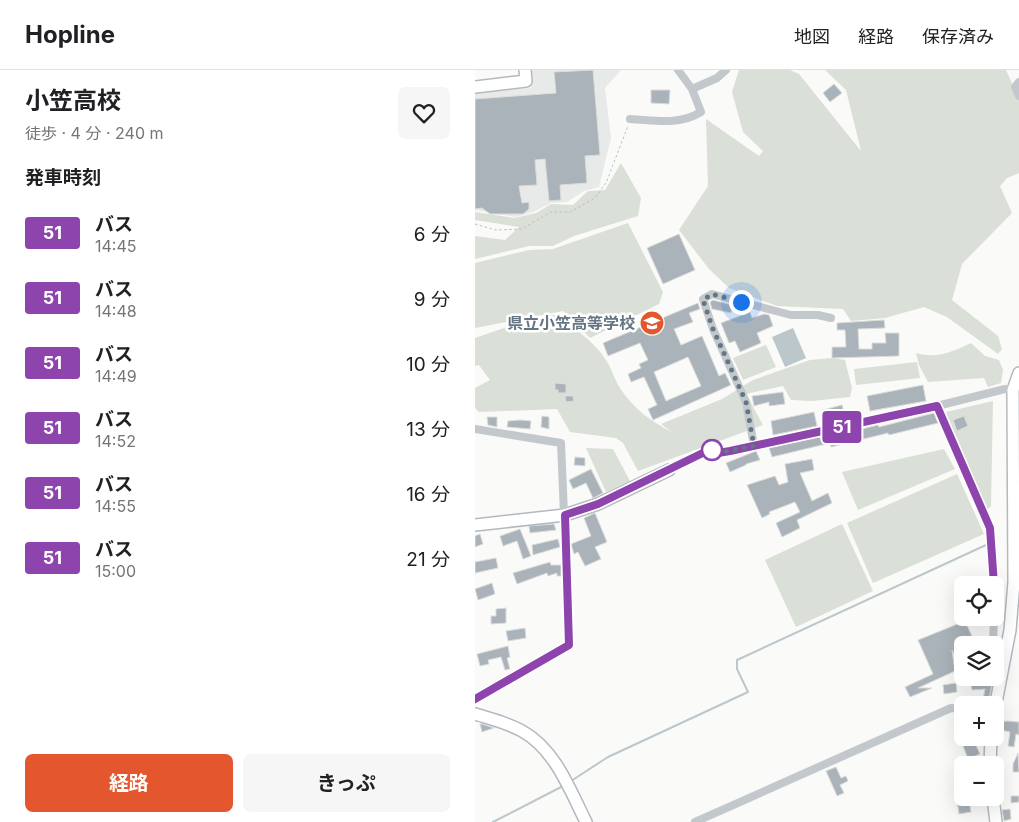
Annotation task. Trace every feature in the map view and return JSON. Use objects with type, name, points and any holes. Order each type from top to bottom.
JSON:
[{"type":"street","points":[[475,87],[526,81],[525,70]]},
{"type":"street","points":[[630,120],[672,122],[701,112],[692,89],[678,70]]},
{"type":"street","points":[[692,89],[717,78],[725,70]]},
{"type":"street","points":[[1019,82],[1015,87],[1019,96]]},
{"type":"street","points":[[754,446],[746,402],[713,329],[703,300],[712,294],[791,314],[818,314],[831,318]]},
{"type":"street","points":[[1004,652],[1011,630],[1014,582],[1013,390],[1019,373]]},
{"type":"street","points":[[475,525],[565,515],[598,504],[711,449],[718,453],[754,446],[937,406],[1005,389],[1013,390]]},
{"type":"street","points":[[937,406],[990,528],[993,576]]},
{"type":"street","points":[[475,429],[561,443],[569,645],[475,699]]},
{"type":"street","points":[[695,822],[954,708]]},
{"type":"street","points":[[475,714],[521,730],[537,742],[550,756],[559,770],[586,822]]},
{"type":"street","points":[[994,806],[996,822]]},
{"type":"path","points":[[475,224],[496,230],[522,229],[551,212],[570,212],[595,198],[606,184],[630,120]]},
{"type":"shaded area","points":[[530,70],[621,70],[605,88],[611,138],[599,187],[584,191],[567,202],[551,203],[533,212],[516,217],[475,210],[475,93],[531,88]]},
{"type":"shaded area","points":[[739,70],[790,70],[799,74],[861,151],[846,90],[825,70],[1006,70],[1019,99],[1019,173],[1007,178],[1000,186],[1012,213],[962,264],[952,300],[998,336],[1002,349],[998,354],[947,317],[924,307],[885,318],[851,321],[843,309],[777,306],[729,288],[709,269],[679,230],[708,186],[706,119],[759,156],[763,151],[743,132],[732,92]]},
{"type":"shaded area","points":[[621,163],[641,198],[638,216],[574,236],[553,246],[529,246],[475,259],[475,236],[505,240],[519,227],[475,220],[475,212],[515,218],[536,213],[551,204],[573,205],[588,191],[605,190]]},
{"type":"shaded area","points":[[628,223],[663,292],[659,304],[590,338],[563,311],[475,328],[475,263],[529,250],[553,249]]},
{"type":"shaded area","points":[[554,315],[576,330],[601,353],[620,388],[636,408],[649,419],[672,432],[661,424],[722,399],[753,380],[810,360],[832,358],[845,360],[852,388],[850,397],[812,401],[791,400],[783,386],[746,394],[763,425],[638,471],[623,443],[616,438],[570,432],[557,409],[479,412],[475,408],[475,388],[490,380],[479,365],[475,366],[475,338],[530,319]]},
{"type":"shaded area","points":[[793,328],[806,358],[785,367],[772,337]]},
{"type":"shaded area","points":[[971,343],[985,356],[999,360],[1003,370],[1001,383],[988,387],[984,378],[928,382],[919,365],[916,353],[938,355],[951,352]]},
{"type":"shaded area","points":[[766,345],[776,367],[743,380],[733,358]]},
{"type":"shaded area","points":[[917,362],[920,378],[856,385],[854,369]]},
{"type":"shaded area","points":[[993,401],[991,506],[984,513],[946,412]]},
{"type":"shaded area","points":[[586,448],[613,449],[630,481],[606,492]]},
{"type":"shaded area","points":[[944,449],[955,469],[858,510],[842,472]]},
{"type":"shaded area","points":[[957,474],[984,534],[873,583],[847,523]]},
{"type":"shaded area","points":[[842,524],[873,591],[796,627],[765,560]]},
{"type":"building","points":[[593,70],[600,155],[585,156],[587,183],[560,185],[561,200],[549,201],[545,159],[535,160],[537,185],[519,186],[522,203],[529,202],[529,209],[523,214],[490,214],[482,208],[475,209],[475,99],[556,93],[554,72]]},
{"type":"building","points":[[834,84],[842,93],[830,102],[823,93]]},
{"type":"building","points":[[651,90],[670,90],[669,104],[651,103]]},
{"type":"building","points":[[679,234],[695,270],[663,284],[647,248]]},
{"type":"building","points":[[713,300],[732,305],[731,313],[712,309],[710,302]]},
{"type":"building","points":[[698,303],[700,309],[689,313],[693,322],[674,329],[681,345],[702,336],[719,376],[725,373],[731,385],[653,420],[648,409],[657,405],[644,377],[631,382],[628,374],[641,368],[639,364],[648,360],[640,343],[608,356],[603,343]],"holes":[[[688,357],[701,386],[666,401],[654,372]]]},
{"type":"building","points":[[750,312],[752,318],[764,314],[769,315],[773,326],[757,333],[761,343],[740,352],[735,341],[729,343],[721,323]]},
{"type":"building","points":[[884,320],[885,328],[858,329],[859,349],[872,349],[872,343],[886,343],[885,333],[899,333],[899,356],[832,358],[832,347],[846,347],[845,330],[837,330],[837,323]]},
{"type":"building","points":[[555,383],[566,384],[566,393],[558,393],[558,390],[555,390]]},
{"type":"building","points":[[923,385],[926,401],[870,411],[867,396]]},
{"type":"building","points":[[783,392],[785,404],[769,406],[769,402],[754,406],[752,396]]},
{"type":"building","points":[[565,396],[573,396],[574,401],[566,402]]},
{"type":"building","points":[[842,405],[845,416],[826,421],[823,410]]},
{"type":"building","points":[[814,412],[817,426],[773,435],[771,421]]},
{"type":"building","points":[[934,413],[938,423],[889,435],[888,433],[831,447],[830,443],[772,457],[769,448],[820,437],[821,439],[878,425],[879,427]]},
{"type":"building","points":[[542,416],[549,417],[549,429],[541,427]]},
{"type":"building","points":[[964,416],[968,426],[957,431],[953,420]]},
{"type":"building","points":[[487,417],[497,417],[497,427],[488,425]]},
{"type":"building","points":[[508,421],[531,421],[530,429],[507,427]]},
{"type":"building","points":[[756,451],[760,460],[730,472],[726,463]]},
{"type":"building","points":[[575,457],[585,458],[585,466],[574,465]]},
{"type":"building","points":[[812,459],[814,470],[800,473],[812,501],[828,493],[832,503],[797,520],[800,528],[782,537],[776,523],[800,512],[795,502],[769,512],[770,514],[762,518],[747,485],[775,476],[779,485],[788,482],[785,464]]},
{"type":"building","points":[[591,469],[603,493],[593,498],[586,483],[573,489],[569,480]]},
{"type":"building","points":[[595,513],[607,542],[595,547],[601,559],[585,566],[578,552],[574,554],[571,544],[591,536],[584,518]]},
{"type":"building","points":[[554,524],[556,530],[530,533],[529,526]]},
{"type":"building","points":[[520,529],[531,556],[523,559],[517,541],[503,546],[500,536]]},
{"type":"building","points":[[480,534],[483,544],[475,547],[475,536]]},
{"type":"building","points":[[558,539],[560,547],[533,555],[532,545]]},
{"type":"building","points":[[496,558],[498,568],[475,573],[475,562]]},
{"type":"building","points":[[550,562],[551,565],[561,565],[561,576],[557,576],[557,573],[548,576],[547,573],[517,584],[513,573]]},
{"type":"building","points":[[492,583],[495,594],[478,600],[475,589]]},
{"type":"building","points":[[506,608],[506,623],[491,624],[491,616],[496,616],[496,609]]},
{"type":"building","points":[[954,625],[967,626],[972,636],[954,636],[954,654],[952,650],[954,671],[918,688],[932,688],[910,697],[905,687],[933,674],[918,640]]},
{"type":"building","points":[[525,628],[526,638],[508,641],[506,631]]},
{"type":"building","points":[[508,646],[510,657],[507,658],[510,669],[505,670],[501,657],[488,660],[489,664],[480,666],[477,654]]},
{"type":"building","points":[[954,683],[957,692],[944,694],[943,685]]},
{"type":"building","points":[[971,686],[992,686],[990,696],[984,696],[985,689],[972,690]]},
{"type":"building","points":[[1004,721],[1019,722],[1019,735],[1016,734],[1014,747],[1008,746],[1010,732],[1004,731]]},
{"type":"building","points":[[480,724],[482,724],[494,728],[482,732]]},
{"type":"building","points":[[963,746],[976,746],[980,754],[967,756]]},
{"type":"building","points":[[1018,753],[1019,772],[1013,772],[1013,764]]},
{"type":"building","points":[[836,767],[841,778],[846,776],[848,781],[840,785],[844,793],[837,796],[826,771]]},
{"type":"building","points":[[1011,796],[1019,796],[1019,802],[1011,803]]},
{"type":"building","points":[[958,806],[970,806],[971,812],[959,814]]},
{"type":"building","points":[[1010,809],[1011,819],[1004,821],[1002,810]]},
{"type":"waterway","points":[[571,781],[608,757],[748,692],[737,669],[737,660],[986,545]]},
{"type":"waterway","points":[[493,822],[563,786]]},
{"type":"bus line","name":"51","points":[[475,699],[569,645],[565,515],[598,504],[711,449],[718,453],[730,451],[937,406],[990,528],[993,576]]},
{"type":"place","name":"県立小笠高等学校","points":[[652,323]]},
{"type":"route","points":[[712,450],[718,453],[754,446],[746,402],[704,308],[703,300],[712,294],[741,302]]}]
